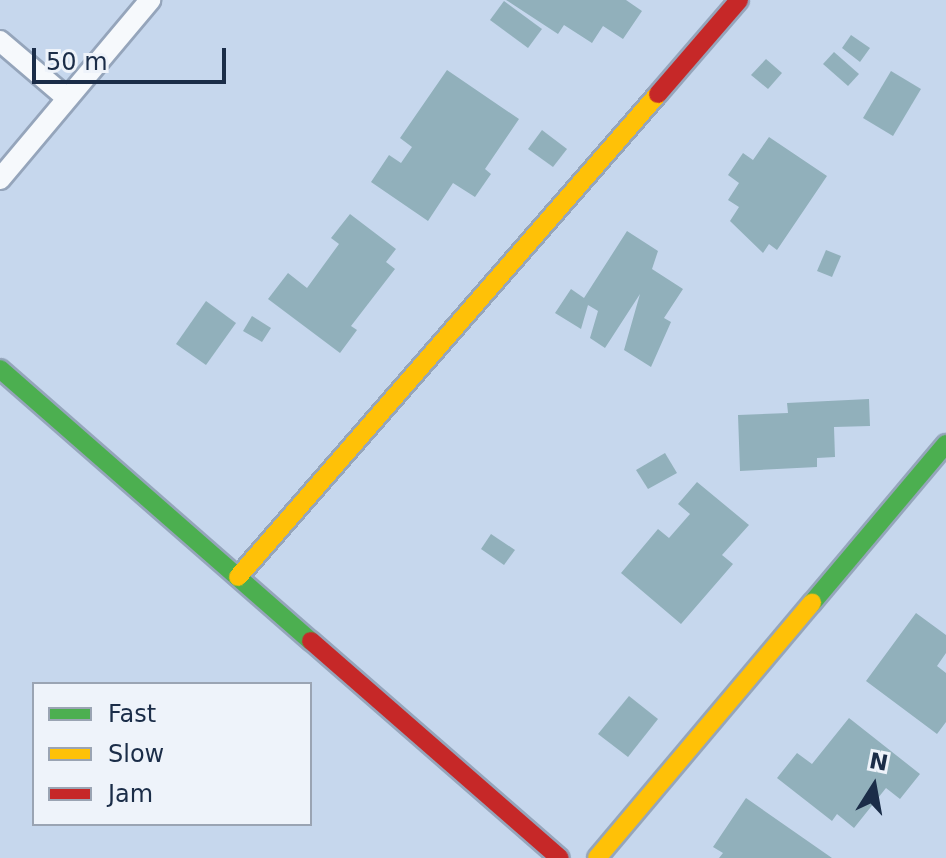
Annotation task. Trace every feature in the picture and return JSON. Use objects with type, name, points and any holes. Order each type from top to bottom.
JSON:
[{"type":"street","points":[[0,179],[150,0]]},
{"type":"street","points":[[238,577],[739,0]]},
{"type":"street","points":[[0,41],[67,98]]},
{"type":"street","points":[[0,369],[560,858]]},
{"type":"street","points":[[597,858],[946,444]]},
{"type":"building","points":[[506,0],[626,0],[642,11],[623,39],[603,26],[592,43],[564,25],[558,34]]},
{"type":"building","points":[[504,1],[542,29],[528,48],[490,20]]},
{"type":"building","points":[[851,35],[870,48],[860,62],[842,48]]},
{"type":"building","points":[[834,52],[859,74],[848,86],[823,64]]},
{"type":"building","points":[[766,59],[782,73],[768,89],[751,75]]},
{"type":"building","points":[[447,70],[519,119],[485,169],[491,174],[475,197],[453,183],[428,221],[371,182],[389,155],[401,163],[412,147],[400,138]]},
{"type":"building","points":[[891,71],[921,89],[893,136],[863,118]]},
{"type":"building","points":[[542,130],[567,149],[553,167],[528,149]]},
{"type":"building","points":[[769,137],[827,176],[777,250],[769,244],[763,253],[730,221],[739,207],[728,200],[739,183],[728,175],[743,153],[753,160]]},
{"type":"building","points":[[350,214],[396,249],[386,262],[395,269],[351,326],[357,330],[340,353],[268,299],[288,273],[307,288],[339,244],[331,238]]},
{"type":"building","points":[[627,231],[658,251],[652,269],[683,289],[664,318],[671,322],[651,367],[624,350],[640,294],[605,348],[590,338],[598,311],[588,305],[581,329],[555,313],[571,289],[584,298]]},
{"type":"building","points":[[826,250],[841,256],[832,277],[817,271]]},
{"type":"building","points":[[206,301],[236,323],[206,365],[176,344]]},
{"type":"building","points":[[252,316],[271,328],[262,342],[243,331]]},
{"type":"building","points":[[869,399],[870,426],[834,427],[835,457],[817,458],[817,467],[740,471],[738,415],[788,413],[787,403]]},
{"type":"building","points":[[665,453],[677,473],[648,489],[636,470]]},
{"type":"building","points":[[697,482],[749,525],[722,555],[733,564],[681,624],[621,573],[658,529],[669,538],[690,514],[678,504]]},
{"type":"building","points":[[491,534],[515,550],[504,565],[481,549]]},
{"type":"building","points":[[916,613],[946,635],[946,653],[937,666],[946,673],[946,722],[937,734],[866,681]]},
{"type":"building","points":[[629,696],[658,719],[628,757],[598,734]]},
{"type":"building","points":[[849,718],[920,774],[900,799],[886,788],[854,828],[837,814],[832,821],[777,778],[797,753],[812,764]]},
{"type":"building","points":[[746,798],[832,858],[719,858],[723,853],[713,847]]},
{"type":"traffic: fast","points":[[0,369],[311,641]]},
{"type":"traffic: fast","points":[[812,603],[946,444]]},
{"type":"traffic: slow","points":[[238,577],[658,94]]},
{"type":"traffic: slow","points":[[597,858],[812,603]]},
{"type":"traffic: jam","points":[[658,94],[739,0]]},
{"type":"traffic: jam","points":[[311,641],[560,858]]}]
